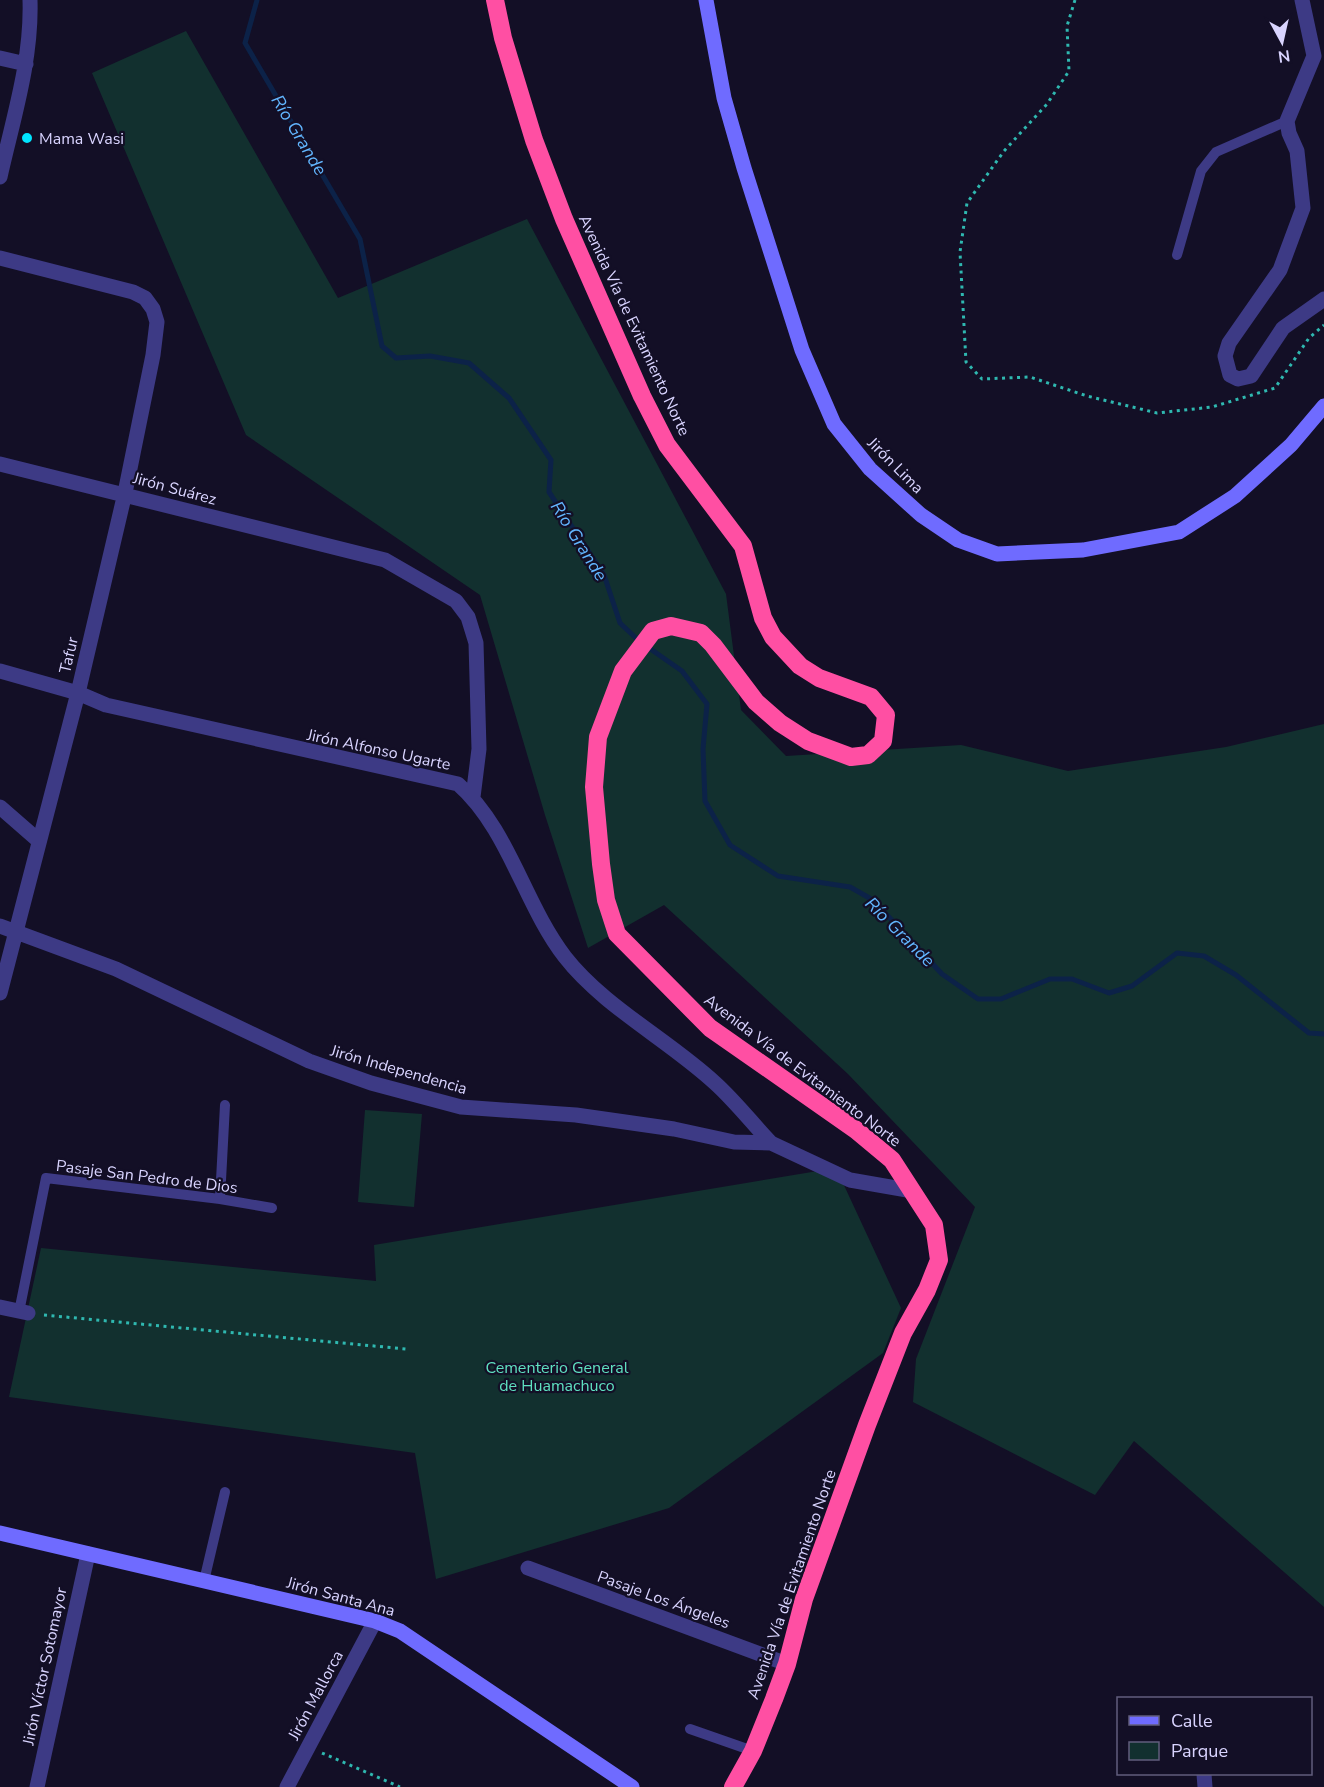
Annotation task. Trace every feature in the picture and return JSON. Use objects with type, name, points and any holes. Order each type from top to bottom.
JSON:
[{"type":"highway","name":"Avenida Vía de Evitamiento Norte","points":[[495,0],[503,38],[538,150],[564,219],[642,396],[667,445],[743,546],[763,618],[773,637],[800,666],[819,678],[871,697],[886,715],[883,741],[868,755],[851,757],[816,744],[780,723],[756,702],[713,645],[700,633],[670,626],[653,631],[623,670],[598,737],[594,787],[606,900],[617,934],[710,1028],[856,1130],[892,1160],[914,1191],[934,1226],[939,1260],[927,1290],[903,1333],[867,1425],[804,1599],[787,1664],[753,1751],[733,1787]]},
{"type":"street","points":[[0,177],[26,63],[30,36],[30,0]]},
{"type":"street","name":"Jirón Lima","points":[[706,0],[724,98],[744,168],[802,350],[834,424],[870,469],[921,515],[958,540],[997,554],[1083,550],[1179,532],[1235,496],[1291,445],[1324,406]]},
{"type":"street","points":[[1302,0],[1314,57],[1287,121],[1289,133],[1297,151],[1303,208],[1280,270],[1229,343],[1225,356],[1230,375],[1238,379],[1251,376],[1283,328],[1324,300]]},
{"type":"street","points":[[0,58],[26,63]]},
{"type":"street","name":"Tafur","points":[[0,258],[133,292],[145,298],[153,309],[157,322],[125,494],[78,693],[0,993]]},
{"type":"street","name":"Jirón Suárez","points":[[0,464],[385,560],[456,601],[468,617],[476,644],[479,749],[473,798]]},
{"type":"street","name":"Jirón Alfonso Ugarte","points":[[0,671],[78,693],[106,705],[458,784],[473,798],[498,836],[524,889],[565,957],[587,980],[715,1083],[771,1143]]},
{"type":"street","points":[[0,807],[39,841]]},
{"type":"street","name":"Jirón Independencia","points":[[0,926],[116,969],[309,1062],[429,1099],[461,1107],[576,1114],[674,1129],[734,1142],[771,1143],[850,1180],[914,1191]]},
{"type":"street","points":[[0,1307],[24,1312]]},
{"type":"street","name":"Jirón Santa Ana","points":[[0,1533],[375,1621],[400,1631],[632,1787]]},
{"type":"street","name":"Jirón Víctor Sotomayor","points":[[37,1787],[88,1554]]},
{"type":"street","name":"Pasaje Los Ángeles","points":[[528,1568],[787,1664]]},
{"type":"street","name":"Jirón Mallorca","points":[[287,1787],[375,1621]]},
{"type":"lane","points":[[1177,255],[1207,160],[1216,152],[1287,121]]},
{"type":"lane","points":[[220,1199],[225,1105]]},
{"type":"lane","name":"Pasaje San Pedro de Dios","points":[[24,1312],[46,1178],[220,1199],[272,1208]]},
{"type":"lane","points":[[204,1581],[225,1491]]},
{"type":"lane","points":[[690,1729],[753,1751]]},
{"type":"path","points":[[1075,0],[1067,26],[1069,71],[1047,104],[1004,152],[967,203],[960,252],[966,362],[982,379],[1030,377],[1087,396],[1157,413],[1212,407],[1275,388],[1309,338],[1324,325]]},
{"type":"path","points":[[24,1312],[406,1349]]},
{"type":"path","points":[[308,1747],[400,1787]]},
{"type":"green space","points":[[186,31],[338,298],[527,219],[726,594],[741,710],[786,756],[961,745],[1068,771],[1226,747],[1324,724],[1324,1607],[1134,1441],[1095,1495],[913,1402],[916,1359],[975,1207],[848,1074],[664,905],[588,948],[545,815],[480,595],[246,435],[92,73]]},
{"type":"green space","points":[[365,1110],[422,1114],[414,1207],[358,1202]]},
{"type":"green space","name":"Cementerio General de Huamachuco","points":[[836,1168],[901,1308],[883,1353],[669,1508],[436,1579],[415,1453],[9,1397],[41,1248],[376,1281],[374,1245]]},
{"type":"waterway","name":"Río Grande","points":[[257,0],[245,43],[360,239],[382,346],[396,358],[430,356],[469,363],[509,398],[551,460],[549,492],[604,575],[620,623],[639,641],[682,671],[707,704],[703,749],[705,801],[730,845],[778,876],[850,887],[873,900],[942,974],[978,999],[1001,999],[1050,979],[1072,979],[1109,993],[1132,986],[1177,953],[1204,956],[1236,975],[1309,1033],[1324,1034]]},
{"type":"place","name":"Mama Wasi","points":[[27,138]]}]
